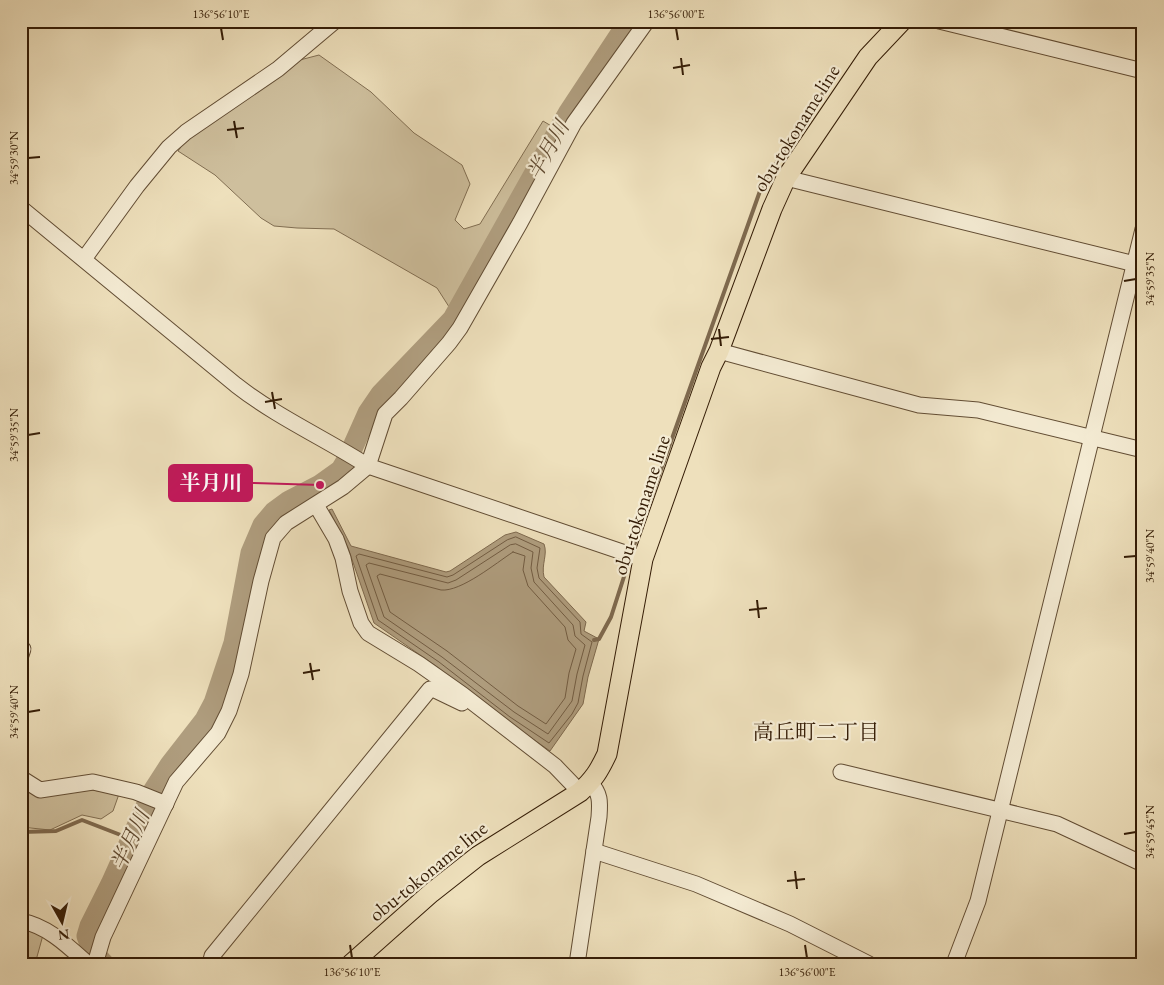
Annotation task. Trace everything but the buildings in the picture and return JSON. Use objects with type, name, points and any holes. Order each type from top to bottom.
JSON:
[{"type":"main road","name":"obu-tokoname line","points":[[351,964],[431,893],[478,856],[585,788],[598,773],[607,754],[643,559],[710,367],[719,351],[772,209],[786,178],[868,57],[902,21]]},
{"type":"street","points":[[84,259],[137,186],[169,147],[186,132],[278,69],[334,21]]},
{"type":"street","points":[[21,921],[41,926],[94,959],[161,802],[218,733],[229,711],[241,674],[261,581],[274,538],[286,523],[343,487],[364,463],[385,414],[449,343],[460,328],[574,123],[647,21]]},
{"type":"street","points":[[939,21],[1143,71]]},
{"type":"street","points":[[786,178],[1138,265]]},
{"type":"street","points":[[21,208],[259,403],[342,451],[364,463],[643,559]]},
{"type":"street","points":[[954,964],[978,901],[1092,438],[1138,265],[1143,229]]},
{"type":"street","points":[[719,351],[919,405],[978,410],[1143,450]]},
{"type":"street","points":[[316,505],[336,539],[343,558],[355,607],[361,623],[368,633],[419,664],[585,788],[596,789],[600,796],[599,816],[577,964]]},
{"type":"street","points":[[210,964],[212,956],[430,689],[464,704],[473,703]]},
{"type":"street","points":[[841,772],[1057,824],[1143,864]]},
{"type":"street","points":[[21,778],[40,790],[93,782],[136,792],[161,802]]},
{"type":"street","points":[[594,851],[696,884],[790,924],[869,964]]},
{"type":"shaded area","points":[[319,55],[371,92],[414,133],[462,165],[470,184],[455,220],[464,229],[480,224],[543,121],[553,127],[453,313],[437,288],[334,229],[274,226],[261,218],[215,175],[178,151],[188,137],[296,61]]},
{"type":"shaded area","points":[[21,785],[92,790],[119,794],[113,811],[101,819],[82,815],[50,830],[21,827]]},
{"type":"shaded area","points":[[21,926],[43,935],[35,964],[21,964]]},
{"type":"water","points":[[332,509],[351,546],[446,572],[505,535],[516,532],[544,544],[544,577],[586,622],[584,631],[599,639],[588,677],[583,704],[550,751],[507,721],[436,666],[374,623],[348,548],[329,510]]},
{"type":"waterway","name":"半月川","points":[[104,964],[93,952],[87,936],[90,926],[152,793],[170,765],[205,720],[214,703],[234,643],[251,553],[263,525],[274,512],[289,501],[320,485],[341,470],[368,413],[381,394],[453,319],[569,112],[629,21]]},
{"type":"waterway","points":[[632,551],[760,191],[767,177],[831,81]]},
{"type":"waterway","points":[[594,640],[599,639],[611,617],[630,558]]},
{"type":"waterway","points":[[21,832],[56,831],[82,820],[131,839]]},
{"type":"place","name":"半月川","points":[[320,485]]},
{"type":"district","name":"高丘町二丁目","points":[[816,732]]}]
